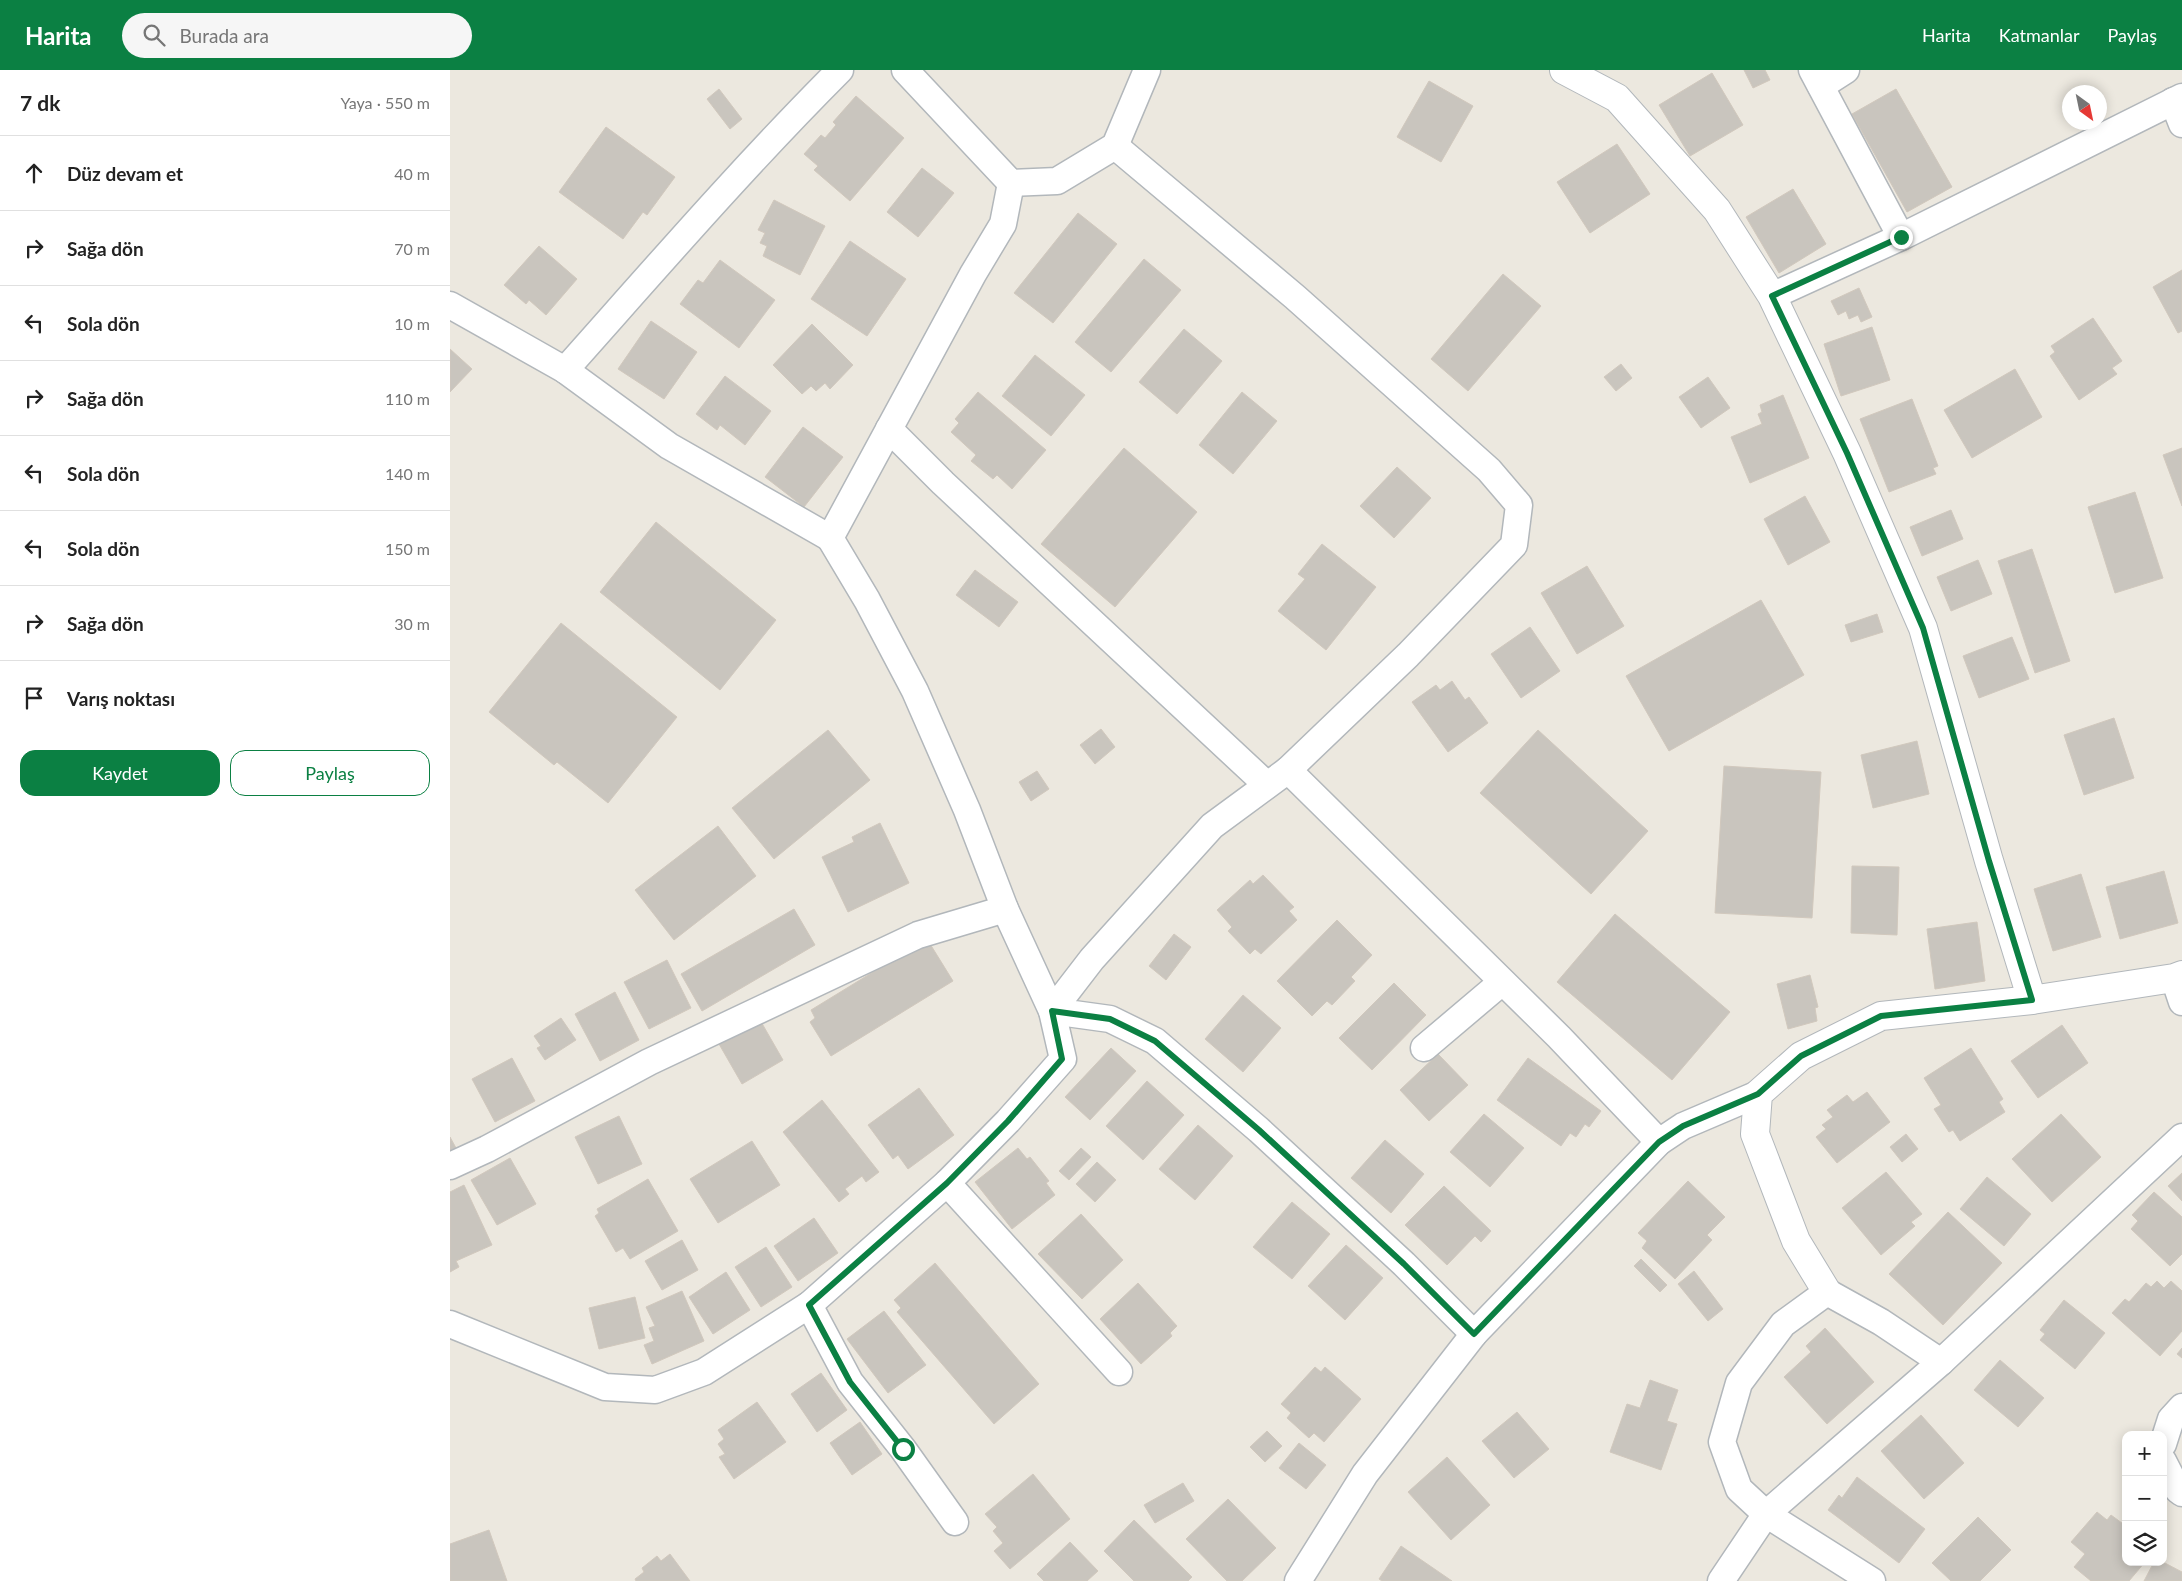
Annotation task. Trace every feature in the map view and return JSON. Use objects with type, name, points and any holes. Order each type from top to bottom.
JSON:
[{"type":"street","points":[[565,370],[688,231],[801,109],[840,70]]},
{"type":"street","points":[[905,70],[1011,183],[1057,181],[1115,146],[1147,70]]},
{"type":"street","points":[[1564,70],[1617,98],[1716,210],[1772,296],[1847,453],[1923,628],[1989,861],[2032,1000]]},
{"type":"street","points":[[1846,70],[1816,78],[1901,237]]},
{"type":"street","points":[[1772,296],[2179,107]]},
{"type":"street","points":[[1052,1011],[1092,959],[1212,826],[1288,770],[1408,655],[1514,545],[1519,504],[1489,470],[1303,303],[1115,146]]},
{"type":"street","points":[[830,538],[973,274],[1004,224],[1011,183]]},
{"type":"street","points":[[450,305],[565,370],[669,446],[830,538],[867,600],[915,691],[966,810],[1005,910],[1052,1011],[1062,1059],[1008,1121],[947,1183],[809,1305],[704,1372],[655,1390],[606,1388],[450,1324]]},
{"type":"street","points":[[889,428],[943,483],[1267,785]]},
{"type":"street","points":[[1288,770],[1559,1037],[1659,1142]]},
{"type":"street","points":[[450,1166],[487,1149],[649,1062],[909,939],[1005,910]]},
{"type":"street","points":[[1424,1048],[1502,982]]},
{"type":"street","points":[[1298,1581],[1365,1474],[1474,1334],[1659,1142],[1683,1126],[1758,1094],[1801,1056],[1881,1016],[2179,985]]},
{"type":"street","points":[[1052,1011],[1110,1019],[1155,1041],[1259,1130],[1404,1264],[1474,1334]]},
{"type":"street","points":[[1758,1094],[1755,1134],[1796,1241],[1827,1292],[1881,1322],[1940,1362]]},
{"type":"street","points":[[1721,1581],[1766,1514],[1940,1362],[2182,1137]]},
{"type":"street","points":[[947,1183],[1119,1372]]},
{"type":"street","points":[[1827,1292],[1783,1324],[1739,1383],[1722,1442],[1739,1489],[1766,1514],[1872,1581]]},
{"type":"street","points":[[809,1305],[850,1382],[903,1449],[955,1522]]},
{"type":"street","points":[[2167,1432],[2171,1419],[2182,1407]]},
{"type":"street","points":[[2167,1469],[2178,1490],[2182,1493]]},
{"type":"building","points":[[1744,70],[1765,70],[1770,80],[1753,88]]},
{"type":"building","points":[[1712,73],[1743,125],[1690,156],[1659,105]]},
{"type":"building","points":[[1429,81],[1473,106],[1441,162],[1397,137]]},
{"type":"building","points":[[719,89],[742,119],[730,129],[707,99]]},
{"type":"building","points":[[1896,89],[1952,187],[1907,212],[1852,114]]},
{"type":"building","points":[[856,96],[904,138],[850,201],[814,170],[818,166],[804,154],[821,135],[825,138],[836,125],[833,122]]},
{"type":"building","points":[[606,127],[675,177],[647,215],[643,212],[623,239],[559,192]]},
{"type":"building","points":[[1617,144],[1650,194],[1590,233],[1557,182]]},
{"type":"building","points":[[922,168],[954,193],[918,237],[887,212]]},
{"type":"building","points":[[1793,189],[1826,244],[1779,273],[1746,217]]},
{"type":"building","points":[[774,200],[825,226],[800,275],[763,256],[767,246],[760,243],[765,233],[758,230]]},
{"type":"building","points":[[1078,213],[1117,244],[1053,323],[1014,293]]},
{"type":"building","points":[[850,241],[906,279],[867,336],[811,299]]},
{"type":"building","points":[[539,246],[577,279],[546,315],[529,300],[526,304],[504,285]]},
{"type":"building","points":[[1144,259],[1181,290],[1111,372],[1075,342]]},
{"type":"building","points":[[720,260],[775,300],[739,348],[680,304],[698,280],[703,283]]},
{"type":"building","points":[[2182,270],[2182,331],[2178,333],[2153,287]]},
{"type":"building","points":[[1503,274],[1541,306],[1468,391],[1431,359]]},
{"type":"building","points":[[1859,288],[1872,317],[1861,322],[1858,315],[1849,319],[1846,311],[1838,315],[1831,301]]},
{"type":"building","points":[[2093,318],[2122,361],[2112,368],[2117,374],[2079,400],[2050,356],[2055,352],[2051,346]]},
{"type":"building","points":[[651,321],[697,352],[664,399],[618,369]]},
{"type":"building","points":[[812,324],[853,365],[830,389],[825,383],[816,391],[811,386],[802,394],[773,365]]},
{"type":"building","points":[[1872,327],[1890,380],[1841,396],[1824,344]]},
{"type":"building","points":[[1184,329],[1222,361],[1177,414],[1139,382]]},
{"type":"building","points":[[450,349],[472,369],[450,392]]},
{"type":"building","points":[[1035,355],[1085,395],[1051,436],[1002,396]]},
{"type":"building","points":[[1621,364],[1632,378],[1616,391],[1604,377]]},
{"type":"building","points":[[2015,369],[2042,417],[1972,458],[1944,410]]},
{"type":"building","points":[[725,376],[771,411],[745,445],[720,425],[717,430],[696,414]]},
{"type":"building","points":[[1708,377],[1730,408],[1701,428],[1679,397]]},
{"type":"building","points":[[978,392],[1046,450],[1012,489],[997,475],[993,479],[971,461],[976,455],[951,432],[959,423],[955,419]]},
{"type":"building","points":[[1242,392],[1277,421],[1233,474],[1199,445]]},
{"type":"building","points":[[1783,395],[1809,458],[1750,483],[1731,437],[1762,424],[1758,414],[1762,412],[1760,405]]},
{"type":"building","points":[[1912,399],[1938,466],[1933,468],[1936,474],[1889,492],[1860,419]]},
{"type":"building","points":[[803,427],[843,457],[804,507],[765,477]]},
{"type":"building","points":[[1124,448],[1197,512],[1115,607],[1041,544]]},
{"type":"building","points":[[2182,448],[2182,506],[2163,455]]},
{"type":"building","points":[[1397,467],[1431,498],[1394,538],[1360,506]]},
{"type":"building","points":[[2135,492],[2163,578],[2115,593],[2088,507]]},
{"type":"building","points":[[1805,496],[1830,542],[1788,565],[1764,519]]},
{"type":"building","points":[[1951,510],[1963,539],[1922,556],[1910,527]]},
{"type":"building","points":[[656,522],[776,620],[720,690],[600,592]]},
{"type":"building","points":[[1322,544],[1376,587],[1326,650],[1278,611],[1305,579],[1298,574]]},
{"type":"building","points":[[2032,549],[2070,661],[2035,673],[1998,561]]},
{"type":"building","points":[[1978,560],[1992,594],[1951,611],[1937,577]]},
{"type":"building","points":[[1587,566],[1624,626],[1577,654],[1541,593]]},
{"type":"building","points":[[975,570],[1018,602],[999,627],[956,595]]},
{"type":"building","points":[[1761,600],[1804,675],[1669,751],[1626,676]]},
{"type":"building","points":[[1877,614],[1883,632],[1851,642],[1845,625]]},
{"type":"building","points":[[561,623],[677,717],[608,803],[557,762],[554,765],[489,712]]},
{"type":"building","points":[[1530,627],[1560,671],[1521,698],[1491,654]]},
{"type":"building","points":[[2012,637],[2029,679],[1979,698],[1963,656]]},
{"type":"building","points":[[1452,681],[1465,700],[1469,697],[1488,723],[1448,752],[1412,702],[1436,685],[1440,690]]},
{"type":"building","points":[[2114,718],[2134,778],[2084,795],[2064,735]]},
{"type":"building","points":[[1101,729],[1115,747],[1095,764],[1080,745]]},
{"type":"building","points":[[828,730],[870,780],[774,859],[732,808]]},
{"type":"building","points":[[1538,730],[1648,831],[1591,894],[1480,793]]},
{"type":"building","points":[[1917,741],[1929,794],[1873,808],[1861,755]]},
{"type":"building","points":[[1724,766],[1821,772],[1812,918],[1715,913]]},
{"type":"building","points":[[1037,771],[1049,789],[1031,801],[1019,782]]},
{"type":"building","points":[[880,823],[909,883],[848,912],[822,857],[854,842],[852,837]]},
{"type":"building","points":[[718,826],[756,876],[674,940],[635,890]]},
{"type":"building","points":[[1852,866],[1899,867],[1897,935],[1851,933]]},
{"type":"building","points":[[2164,871],[2178,923],[2120,939],[2106,887]]},
{"type":"building","points":[[2081,874],[2101,937],[2053,951],[2034,889]]},
{"type":"building","points":[[1263,875],[1294,907],[1289,911],[1297,920],[1261,954],[1255,949],[1250,954],[1228,931],[1232,927],[1217,910],[1250,880],[1253,884]]},
{"type":"building","points":[[794,909],[815,945],[702,1011],[681,974]]},
{"type":"building","points":[[1615,914],[1730,1012],[1672,1080],[1557,982]]},
{"type":"building","points":[[1337,920],[1372,955],[1351,977],[1355,981],[1332,1005],[1327,1001],[1312,1016],[1277,981]]},
{"type":"building","points":[[1977,922],[1985,981],[1935,989],[1927,929]]},
{"type":"building","points":[[1174,934],[1191,947],[1166,980],[1149,966]]},
{"type":"building","points":[[927,939],[953,981],[831,1056],[810,1022],[815,1018],[811,1010]]},
{"type":"building","points":[[667,960],[691,1008],[649,1029],[624,982]]},
{"type":"building","points":[[1810,975],[1818,1007],[1815,1008],[1817,1021],[1788,1029],[1777,984]]},
{"type":"building","points":[[1394,983],[1426,1015],[1372,1070],[1339,1038]]},
{"type":"building","points":[[615,992],[639,1040],[600,1061],[575,1014]]},
{"type":"building","points":[[1243,995],[1281,1028],[1243,1072],[1205,1039]]},
{"type":"building","points":[[561,1018],[576,1040],[545,1060],[537,1048],[541,1046],[534,1036]]},
{"type":"building","points":[[760,1020],[783,1060],[742,1084],[719,1044]]},
{"type":"building","points":[[2062,1025],[2088,1063],[2038,1098],[2011,1061]]},
{"type":"building","points":[[1111,1048],[1136,1071],[1090,1120],[1065,1097]]},
{"type":"building","points":[[1971,1048],[2003,1099],[1999,1102],[2005,1112],[1960,1141],[1953,1130],[1949,1132],[1934,1109],[1941,1105],[1924,1078]]},
{"type":"building","points":[[1438,1054],[1468,1085],[1429,1121],[1400,1090]]},
{"type":"building","points":[[512,1058],[535,1101],[495,1122],[472,1079]]},
{"type":"building","points":[[1528,1058],[1601,1111],[1589,1127],[1585,1124],[1576,1137],[1570,1133],[1561,1146],[1497,1100]]},
{"type":"building","points":[[1147,1081],[1184,1115],[1143,1160],[1106,1126]]},
{"type":"building","points":[[919,1088],[954,1135],[908,1169],[898,1155],[893,1159],[868,1125]]},
{"type":"building","points":[[1867,1092],[1890,1122],[1837,1163],[1816,1137],[1826,1129],[1822,1125],[1833,1117],[1827,1110],[1847,1095],[1853,1102]]},
{"type":"building","points":[[822,1100],[879,1172],[866,1182],[862,1176],[845,1189],[849,1194],[839,1202],[783,1132]]},
{"type":"building","points":[[1484,1114],[1524,1148],[1490,1187],[1450,1152]]},
{"type":"building","points":[[2061,1114],[2101,1157],[2052,1202],[2012,1159]]},
{"type":"building","points":[[619,1116],[642,1164],[598,1184],[575,1137]]},
{"type":"building","points":[[1198,1125],[1233,1156],[1195,1200],[1159,1169]]},
{"type":"building","points":[[1906,1134],[1918,1149],[1902,1162],[1890,1147]]},
{"type":"building","points":[[450,1137],[456,1148],[450,1151]]},
{"type":"building","points":[[1385,1140],[1424,1174],[1391,1213],[1351,1178]]},
{"type":"building","points":[[752,1141],[780,1185],[718,1223],[690,1179]]},
{"type":"building","points":[[1018,1148],[1027,1159],[1030,1157],[1049,1181],[1046,1183],[1055,1195],[1012,1229],[975,1182]]},
{"type":"building","points":[[1081,1148],[1091,1157],[1069,1180],[1059,1171]]},
{"type":"building","points":[[510,1158],[536,1204],[497,1225],[471,1180]]},
{"type":"building","points":[[1097,1162],[1116,1180],[1095,1202],[1076,1184]]},
{"type":"building","points":[[1886,1172],[1922,1214],[1911,1222],[1915,1226],[1881,1255],[1842,1208]]},
{"type":"building","points":[[2182,1173],[2182,1201],[2168,1186]]},
{"type":"building","points":[[1987,1177],[2031,1214],[2004,1246],[1960,1209]]},
{"type":"building","points":[[648,1179],[678,1231],[630,1259],[623,1248],[616,1252],[595,1216],[599,1213],[597,1209]]},
{"type":"building","points":[[1688,1181],[1725,1217],[1707,1235],[1712,1240],[1675,1279],[1642,1248],[1647,1241],[1638,1233]]},
{"type":"building","points":[[464,1185],[492,1245],[456,1261],[459,1267],[450,1272],[450,1192]]},
{"type":"building","points":[[1444,1186],[1491,1231],[1481,1242],[1475,1236],[1447,1265],[1405,1225]]},
{"type":"building","points":[[2154,1192],[2182,1217],[2182,1254],[2170,1266],[2131,1229],[2138,1221],[2132,1215]]},
{"type":"building","points":[[1292,1202],[1330,1234],[1292,1279],[1253,1247]]},
{"type":"building","points":[[1948,1212],[2002,1263],[1943,1325],[1889,1274]]},
{"type":"building","points":[[1081,1214],[1123,1260],[1082,1299],[1038,1254]]},
{"type":"building","points":[[814,1218],[838,1253],[798,1281],[774,1246]]},
{"type":"building","points":[[682,1240],[698,1270],[662,1290],[645,1261]]},
{"type":"building","points":[[1346,1245],[1383,1278],[1345,1320],[1308,1286]]},
{"type":"building","points":[[766,1247],[792,1287],[761,1307],[735,1267]]},
{"type":"building","points":[[1641,1259],[1667,1285],[1660,1292],[1634,1266]]},
{"type":"building","points":[[935,1263],[1039,1384],[994,1424],[897,1312],[901,1308],[894,1300]]},
{"type":"building","points":[[1694,1271],[1723,1309],[1708,1321],[1678,1284]]},
{"type":"building","points":[[726,1272],[750,1310],[713,1334],[689,1297]]},
{"type":"building","points":[[2157,1281],[2164,1288],[2171,1281],[2182,1291],[2182,1331],[2160,1356],[2112,1313],[2125,1299],[2129,1302],[2146,1283],[2151,1287]]},
{"type":"building","points":[[1138,1283],[1177,1326],[1170,1333],[1172,1336],[1141,1364],[1100,1319]]},
{"type":"building","points":[[682,1291],[704,1341],[652,1364],[644,1345],[654,1341],[649,1328],[655,1326],[646,1307]]},
{"type":"building","points":[[635,1297],[645,1338],[599,1349],[589,1308]]},
{"type":"building","points":[[2064,1300],[2105,1333],[2075,1369],[2040,1340],[2045,1334],[2040,1330]]},
{"type":"building","points":[[884,1311],[926,1365],[888,1393],[847,1339]]},
{"type":"building","points":[[1825,1328],[1874,1382],[1827,1424],[1784,1377],[1811,1352],[1806,1346]]},
{"type":"building","points":[[2182,1348],[2182,1358],[2177,1354]]},
{"type":"building","points":[[2000,1360],[2044,1398],[2018,1427],[1974,1390]]},
{"type":"building","points":[[1315,1367],[1321,1372],[1325,1367],[1361,1399],[1324,1442],[1314,1433],[1309,1438],[1287,1418],[1291,1413],[1281,1404]]},
{"type":"building","points":[[821,1373],[847,1410],[817,1432],[791,1394]]},
{"type":"building","points":[[1650,1380],[1678,1390],[1667,1421],[1677,1424],[1661,1470],[1610,1452],[1627,1404],[1640,1408]]},
{"type":"building","points":[[757,1402],[786,1442],[734,1479],[719,1457],[725,1454],[718,1444],[724,1439],[718,1430]]},
{"type":"building","points":[[1517,1412],[1549,1449],[1514,1478],[1482,1441]]},
{"type":"building","points":[[1921,1415],[1964,1463],[1924,1499],[1881,1451]]},
{"type":"building","points":[[860,1422],[882,1454],[852,1475],[830,1443]]},
{"type":"building","points":[[1267,1431],[1282,1446],[1265,1462],[1250,1447]]},
{"type":"building","points":[[1299,1443],[1326,1465],[1306,1489],[1279,1468]]},
{"type":"building","points":[[1447,1457],[1490,1505],[1451,1540],[1408,1492]]},
{"type":"building","points":[[1033,1474],[1070,1519],[1010,1569],[994,1551],[1003,1543],[993,1531],[997,1527],[985,1514]]},
{"type":"building","points":[[1857,1477],[1925,1529],[1899,1563],[1828,1510],[1839,1495],[1842,1498]]},
{"type":"building","points":[[1183,1483],[1194,1501],[1155,1523],[1144,1505]]},
{"type":"building","points":[[1228,1499],[1276,1548],[1242,1581],[1227,1581],[1186,1539]]},
{"type":"building","points":[[2097,1512],[2107,1520],[2111,1515],[2122,1523],[2122,1566],[2142,1566],[2129,1581],[2091,1581],[2074,1567],[2085,1554],[2071,1542]]},
{"type":"building","points":[[1978,1517],[2011,1550],[1980,1581],[1951,1581],[1932,1563]]},
{"type":"building","points":[[1134,1520],[1192,1577],[1188,1581],[1134,1581],[1104,1551]]},
{"type":"building","points":[[489,1530],[507,1581],[450,1581],[450,1544]]},
{"type":"building","points":[[1070,1542],[1098,1571],[1087,1581],[1044,1581],[1037,1574]]},
{"type":"building","points":[[1401,1546],[1452,1581],[1382,1581],[1379,1579]]},
{"type":"building","points":[[670,1554],[690,1581],[636,1581],[635,1579],[644,1572],[642,1568],[657,1556],[661,1561]]},
{"type":"building","points":[[2167,1564],[2182,1572],[2182,1581],[2144,1581],[2152,1566],[2167,1566]]},
{"type":"route","points":[[903,1449],[850,1382],[809,1305],[947,1183],[1008,1121],[1062,1059],[1052,1011],[1110,1019],[1155,1041],[1259,1130],[1404,1264],[1474,1334],[1659,1142],[1683,1126],[1758,1094],[1801,1056],[1881,1016],[2032,1000],[1989,861],[1923,628],[1847,453],[1772,296],[1901,237]]}]
